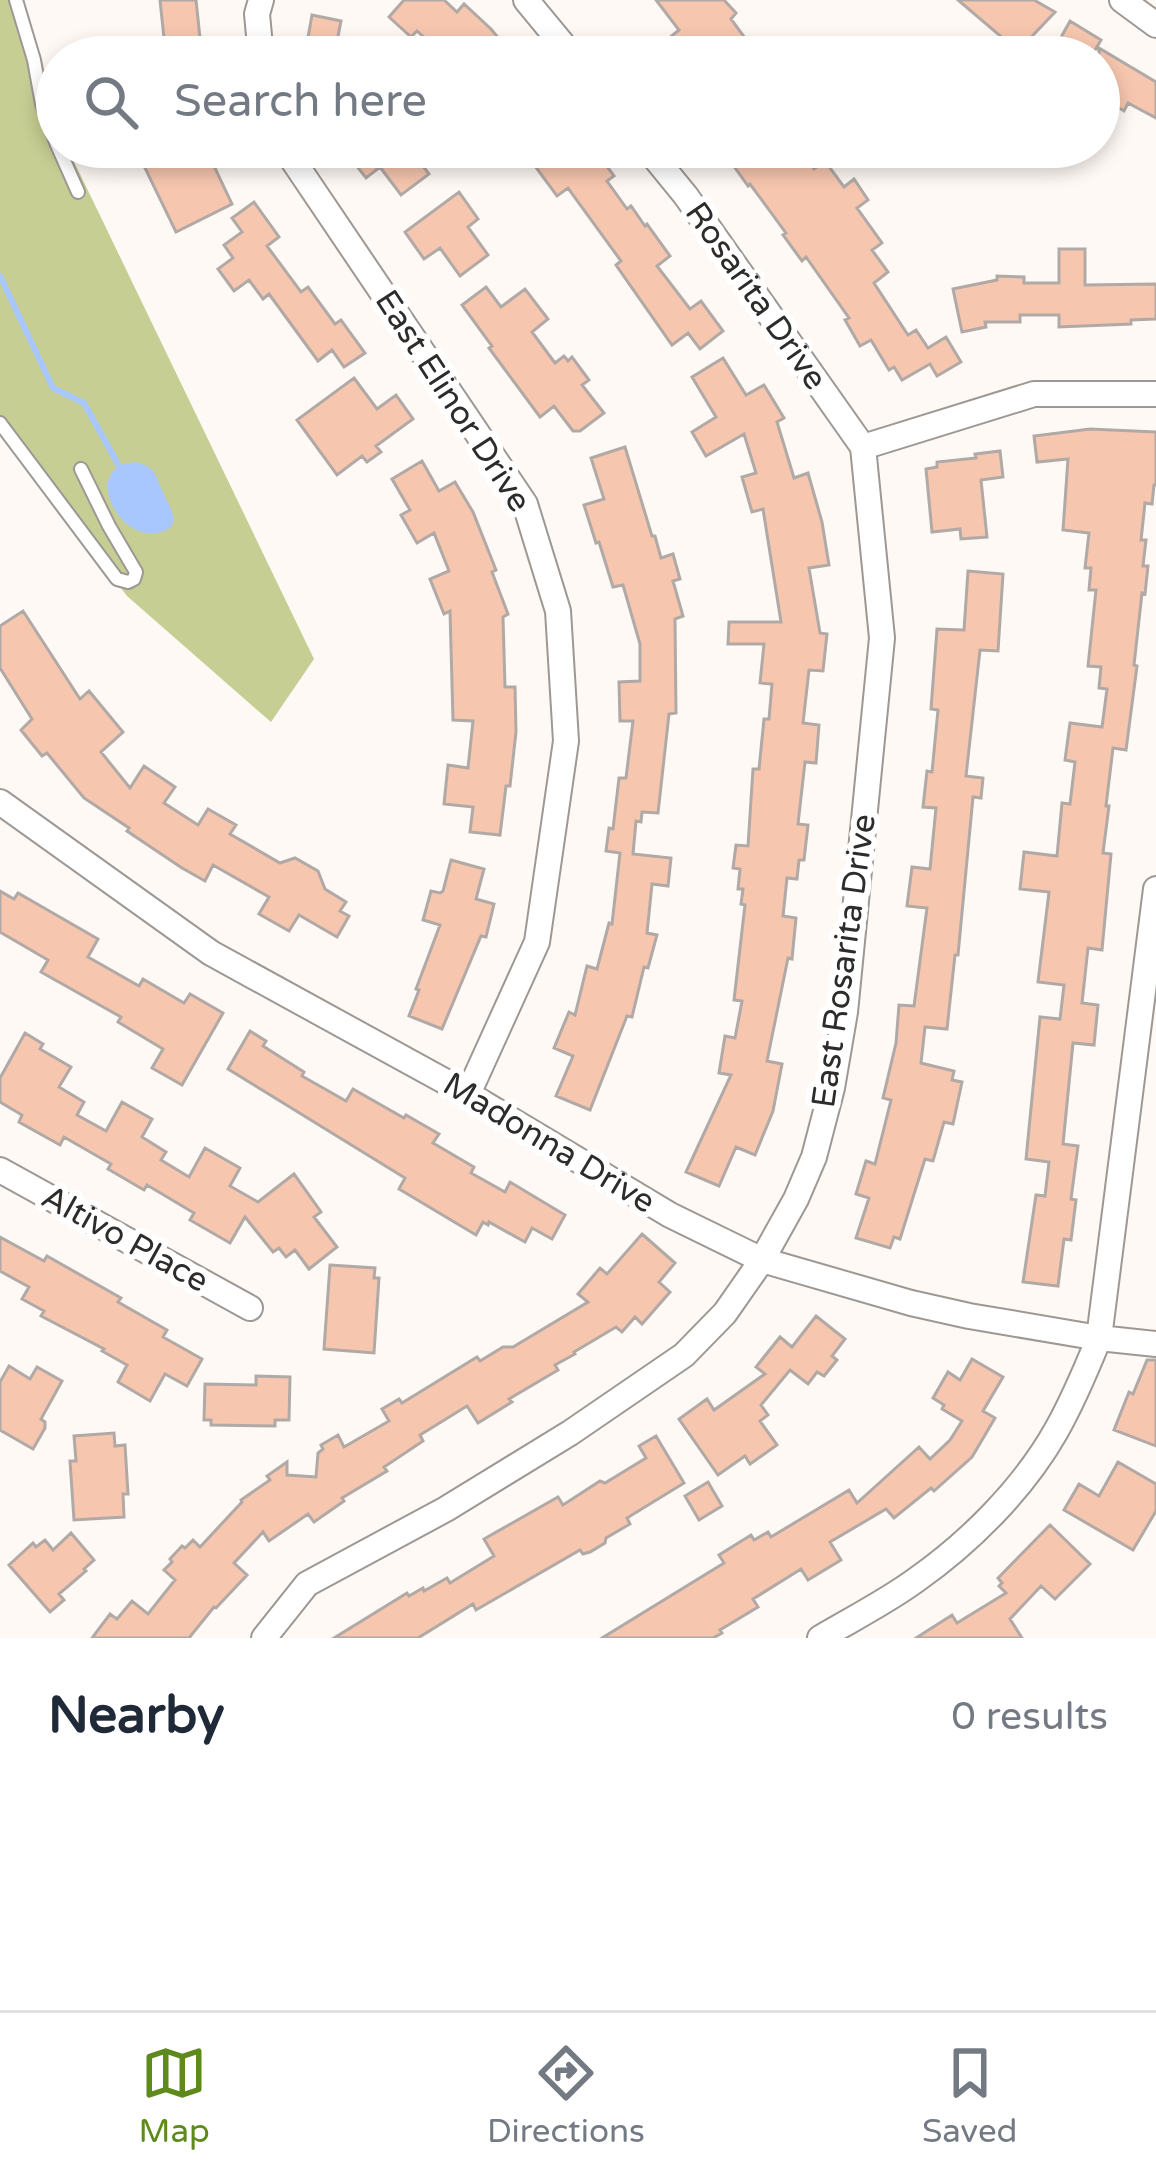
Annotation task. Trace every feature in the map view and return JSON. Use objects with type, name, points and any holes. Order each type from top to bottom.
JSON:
[{"type":"street","points":[[259,36],[261,0]]},
{"type":"street","points":[[526,0],[556,36]]},
{"type":"street","points":[[1122,0],[1156,25]]},
{"type":"street","name":"East Elinor Drive","points":[[298,168],[525,504],[558,611],[566,741],[537,942],[468,1094]]},
{"type":"street","name":"Rosarita Drive","points":[[663,168],[863,447]]},
{"type":"street","points":[[863,447],[1034,394],[1156,394]]},
{"type":"street","name":"East Rosarita Drive","points":[[264,1638],[307,1584],[446,1509],[684,1355],[725,1313],[796,1199],[814,1157],[845,1012],[882,638],[863,447]]},
{"type":"street","name":"Madonna Drive","points":[[0,802],[212,953],[468,1094],[670,1215],[762,1260],[969,1316],[1156,1344]]},
{"type":"street","points":[[820,1638],[915,1581],[970,1538],[1054,1435],[1099,1338],[1156,889]]},
{"type":"street","name":"Altivo Place","points":[[0,1170],[250,1308]]},
{"type":"lane","points":[[16,0],[36,71]]},
{"type":"lane","points":[[67,168],[78,192]]},
{"type":"lane","points":[[0,423],[117,579],[128,582],[136,572],[81,470]]},
{"type":"green space","points":[[0,0],[24,0],[36,46],[36,168],[77,168],[314,659],[271,722],[127,596],[0,427]]},
{"type":"water","points":[[135,462],[149,467],[156,477],[173,515],[172,526],[166,530],[142,532],[118,515],[111,502],[110,476],[119,466]]},
{"type":"building","points":[[160,0],[196,0],[200,36],[164,36]]},
{"type":"building","points":[[404,0],[444,0],[457,12],[464,4],[497,36],[423,36],[417,31],[410,36],[389,17]]},
{"type":"building","points":[[656,0],[724,0],[736,13],[731,19],[744,36],[672,36],[679,30]]},
{"type":"building","points":[[958,0],[1034,0],[1055,12],[1032,36],[1000,36]]},
{"type":"building","points":[[312,15],[341,21],[338,36],[308,36]]},
{"type":"building","points":[[1070,21],[1094,36],[1062,36]]},
{"type":"building","points":[[1120,61],[1156,82],[1156,118],[1128,103],[1124,111],[1120,109]]},
{"type":"building","points":[[145,168],[215,168],[232,204],[176,232]]},
{"type":"building","points":[[358,168],[379,168],[366,178]]},
{"type":"building","points":[[381,168],[425,168],[429,174],[401,195]]},
{"type":"building","points":[[536,168],[608,168],[614,176],[607,181],[670,256],[657,266],[690,309],[701,301],[723,331],[700,349],[688,333],[672,345],[616,265],[621,261],[568,188],[557,196]]},
{"type":"building","points":[[735,168],[830,168],[844,187],[854,179],[868,200],[857,208],[882,243],[872,250],[888,272],[874,283],[908,335],[916,330],[928,348],[946,337],[961,362],[937,376],[930,364],[902,380],[894,367],[889,370],[871,340],[860,346],[845,320],[849,318]]},
{"type":"building","points":[[459,192],[478,219],[468,227],[488,255],[460,276],[440,248],[424,259],[405,232]]},
{"type":"building","points":[[254,202],[279,237],[267,246],[301,292],[308,287],[335,324],[341,320],[365,353],[344,367],[332,350],[318,361],[269,294],[263,299],[249,280],[234,291],[218,269],[233,258],[224,245],[242,232],[232,218]]},
{"type":"building","points":[[1059,249],[1085,249],[1085,285],[1156,284],[1156,319],[1059,327],[1059,315],[1020,315],[1020,322],[985,322],[986,327],[962,332],[953,289],[997,280],[997,276],[1024,277],[1024,283],[1059,283]]},
{"type":"building","points":[[486,287],[501,307],[525,289],[548,319],[532,332],[555,363],[564,356],[568,361],[572,357],[589,380],[582,385],[604,413],[580,431],[573,431],[554,406],[540,417],[462,305]]},
{"type":"building","points":[[723,358],[746,395],[764,385],[784,418],[777,422],[794,478],[808,473],[829,565],[809,568],[820,633],[827,634],[823,671],[809,670],[803,723],[819,725],[816,763],[805,762],[798,824],[808,825],[804,860],[799,860],[797,879],[787,878],[783,916],[796,918],[792,959],[788,958],[767,1061],[782,1064],[773,1111],[755,1155],[736,1147],[719,1186],[686,1172],[731,1075],[719,1073],[725,1036],[735,1038],[742,1001],[734,1000],[745,905],[741,904],[743,889],[738,889],[740,869],[733,868],[736,845],[748,846],[753,769],[759,769],[772,684],[760,683],[764,644],[728,644],[729,622],[781,622],[763,509],[752,512],[742,477],[756,473],[744,434],[706,456],[692,432],[716,417],[692,377]]},
{"type":"building","points":[[354,378],[377,409],[396,395],[413,419],[376,446],[381,452],[367,462],[362,456],[337,475],[297,420]]},
{"type":"building","points":[[1090,429],[1156,432],[1156,485],[1152,504],[1145,503],[1141,540],[1146,540],[1143,566],[1148,566],[1126,750],[1113,748],[1106,806],[1103,853],[1111,854],[1102,950],[1088,948],[1082,1003],[1098,1005],[1094,1045],[1073,1043],[1063,1144],[1078,1146],[1071,1199],[1076,1200],[1071,1240],[1064,1239],[1058,1286],[1023,1282],[1036,1195],[1045,1196],[1049,1162],[1026,1159],[1040,1017],[1060,1019],[1064,985],[1038,982],[1049,892],[1020,889],[1024,852],[1057,856],[1062,803],[1070,804],[1075,762],[1065,760],[1070,723],[1102,727],[1107,689],[1099,688],[1101,667],[1088,666],[1096,590],[1089,590],[1091,568],[1085,568],[1089,533],[1063,530],[1068,459],[1037,462],[1034,436]]},
{"type":"building","points":[[625,447],[661,558],[673,554],[680,579],[673,581],[683,616],[675,619],[676,713],[669,714],[658,813],[642,812],[641,822],[636,821],[633,854],[671,858],[668,886],[652,884],[647,933],[657,935],[648,968],[644,967],[632,1017],[627,1016],[590,1110],[556,1096],[573,1056],[554,1048],[569,1012],[575,1015],[587,966],[597,969],[612,924],[620,853],[606,851],[619,778],[626,778],[633,721],[620,721],[619,682],[640,681],[640,644],[623,585],[613,587],[584,505],[604,499],[591,458]]},
{"type":"building","points":[[1000,451],[1003,477],[981,480],[987,537],[961,539],[960,529],[932,532],[926,469],[937,467],[937,462]]},
{"type":"building","points":[[422,461],[439,491],[455,482],[473,512],[508,614],[503,617],[505,687],[515,687],[516,732],[500,835],[470,832],[473,807],[444,804],[448,765],[468,768],[473,721],[453,720],[450,611],[444,614],[430,579],[449,571],[434,533],[417,543],[401,515],[410,510],[392,479]]},
{"type":"building","points":[[968,571],[1003,574],[998,651],[980,650],[966,776],[983,778],[981,798],[973,797],[947,1029],[925,1027],[921,1063],[954,1071],[952,1080],[962,1082],[953,1124],[944,1122],[933,1161],[925,1159],[900,1239],[894,1237],[890,1248],[856,1238],[869,1198],[856,1194],[866,1161],[875,1164],[891,1100],[883,1098],[899,1005],[914,1006],[927,908],[907,906],[912,867],[930,869],[936,808],[923,807],[938,710],[931,709],[937,629],[964,630]]},
{"type":"building","points":[[23,611],[80,699],[89,691],[123,732],[101,752],[130,788],[144,766],[175,787],[164,803],[198,825],[208,809],[236,825],[230,834],[280,863],[295,858],[318,871],[325,889],[346,902],[340,911],[349,916],[337,937],[299,915],[289,931],[259,914],[269,897],[213,865],[205,881],[182,868],[84,798],[47,753],[42,756],[21,730],[32,719],[0,668],[0,626]]},
{"type":"building","points":[[451,860],[484,869],[476,899],[494,904],[486,937],[481,936],[442,1029],[409,1016],[440,925],[423,920],[431,891],[443,891]]},
{"type":"building","points":[[0,891],[14,899],[18,893],[98,939],[88,957],[139,986],[143,979],[184,1003],[190,994],[223,1013],[182,1085],[152,1068],[163,1049],[118,1022],[121,1017],[41,972],[48,960],[0,932]]},
{"type":"building","points":[[250,1031],[266,1041],[263,1046],[304,1072],[302,1076],[346,1101],[353,1089],[406,1115],[439,1134],[433,1143],[474,1167],[471,1173],[505,1192],[510,1182],[565,1215],[552,1239],[532,1228],[525,1242],[489,1222],[483,1222],[476,1235],[399,1189],[405,1178],[228,1069]]},
{"type":"building","points":[[25,1033],[43,1044],[40,1049],[71,1067],[59,1087],[84,1102],[77,1115],[106,1131],[122,1102],[152,1119],[142,1137],[166,1152],[161,1160],[189,1177],[205,1148],[240,1168],[230,1186],[258,1202],[294,1174],[321,1212],[314,1217],[337,1247],[309,1269],[295,1250],[286,1257],[279,1248],[273,1252],[245,1217],[230,1243],[190,1220],[194,1213],[108,1169],[111,1164],[64,1137],[60,1145],[19,1122],[22,1115],[0,1102],[0,1078]]},
{"type":"building","points":[[642,1234],[675,1263],[659,1282],[670,1292],[642,1324],[635,1317],[622,1332],[616,1327],[574,1352],[555,1365],[558,1370],[478,1423],[467,1406],[420,1435],[423,1441],[384,1467],[387,1471],[342,1498],[314,1522],[308,1514],[269,1541],[263,1532],[234,1563],[247,1575],[189,1638],[92,1638],[110,1614],[117,1619],[132,1601],[148,1614],[175,1580],[164,1570],[170,1559],[193,1540],[200,1547],[241,1500],[270,1480],[267,1476],[287,1462],[287,1475],[316,1477],[321,1445],[338,1435],[344,1447],[389,1421],[382,1409],[399,1399],[402,1403],[477,1357],[480,1361],[503,1347],[513,1347],[588,1302],[578,1294],[600,1268],[607,1274]]},
{"type":"building","points":[[0,1237],[44,1261],[47,1256],[167,1330],[163,1337],[202,1359],[187,1386],[165,1374],[150,1401],[118,1382],[127,1365],[41,1316],[44,1311],[22,1299],[29,1287],[0,1271]]},
{"type":"building","points":[[330,1265],[375,1268],[374,1278],[379,1278],[374,1353],[324,1349]]},
{"type":"building","points":[[816,1316],[845,1339],[832,1356],[837,1360],[824,1376],[817,1372],[808,1384],[790,1370],[761,1405],[768,1415],[760,1421],[777,1445],[750,1464],[745,1456],[718,1475],[679,1419],[707,1399],[714,1410],[765,1374],[756,1367],[780,1337],[792,1347]]},
{"type":"building","points":[[972,1359],[1003,1377],[983,1411],[995,1418],[972,1457],[934,1491],[931,1488],[894,1518],[886,1509],[830,1542],[841,1560],[808,1580],[801,1569],[753,1599],[758,1607],[713,1638],[602,1638],[724,1563],[719,1555],[751,1535],[754,1540],[768,1532],[771,1537],[849,1490],[857,1503],[919,1447],[930,1459],[962,1421],[933,1398],[948,1372],[960,1380]]},
{"type":"building","points":[[1147,1360],[1156,1360],[1156,1446],[1114,1430]]},
{"type":"building","points":[[9,1366],[30,1379],[37,1367],[62,1381],[41,1419],[45,1428],[33,1449],[0,1430],[0,1382]]},
{"type":"building","points":[[256,1376],[290,1377],[289,1420],[275,1420],[275,1426],[211,1425],[211,1420],[204,1420],[205,1384],[256,1385]]},
{"type":"building","points":[[114,1433],[115,1446],[125,1445],[128,1494],[123,1494],[124,1517],[74,1520],[70,1461],[76,1461],[74,1436]]},
{"type":"building","points":[[656,1436],[684,1483],[627,1518],[630,1524],[605,1543],[583,1554],[580,1550],[476,1610],[473,1604],[418,1638],[334,1638],[407,1593],[424,1591],[447,1578],[450,1583],[494,1556],[484,1539],[558,1497],[563,1505],[600,1481],[605,1483],[646,1458],[639,1446]]},
{"type":"building","points":[[1118,1462],[1156,1484],[1156,1511],[1133,1550],[1064,1510],[1079,1484],[1099,1496]]},
{"type":"building","points":[[708,1482],[722,1506],[699,1520],[685,1496]]},
{"type":"building","points":[[1050,1525],[1090,1564],[1055,1599],[1041,1586],[1010,1619],[1022,1638],[916,1638],[952,1615],[957,1623],[1006,1593],[998,1578]]},
{"type":"building","points":[[71,1533],[94,1560],[59,1594],[64,1600],[50,1612],[9,1565],[33,1543],[36,1547],[45,1540],[53,1550]]},
{"type":"waterway","points":[[0,276],[53,388],[84,403],[119,466]]}]
